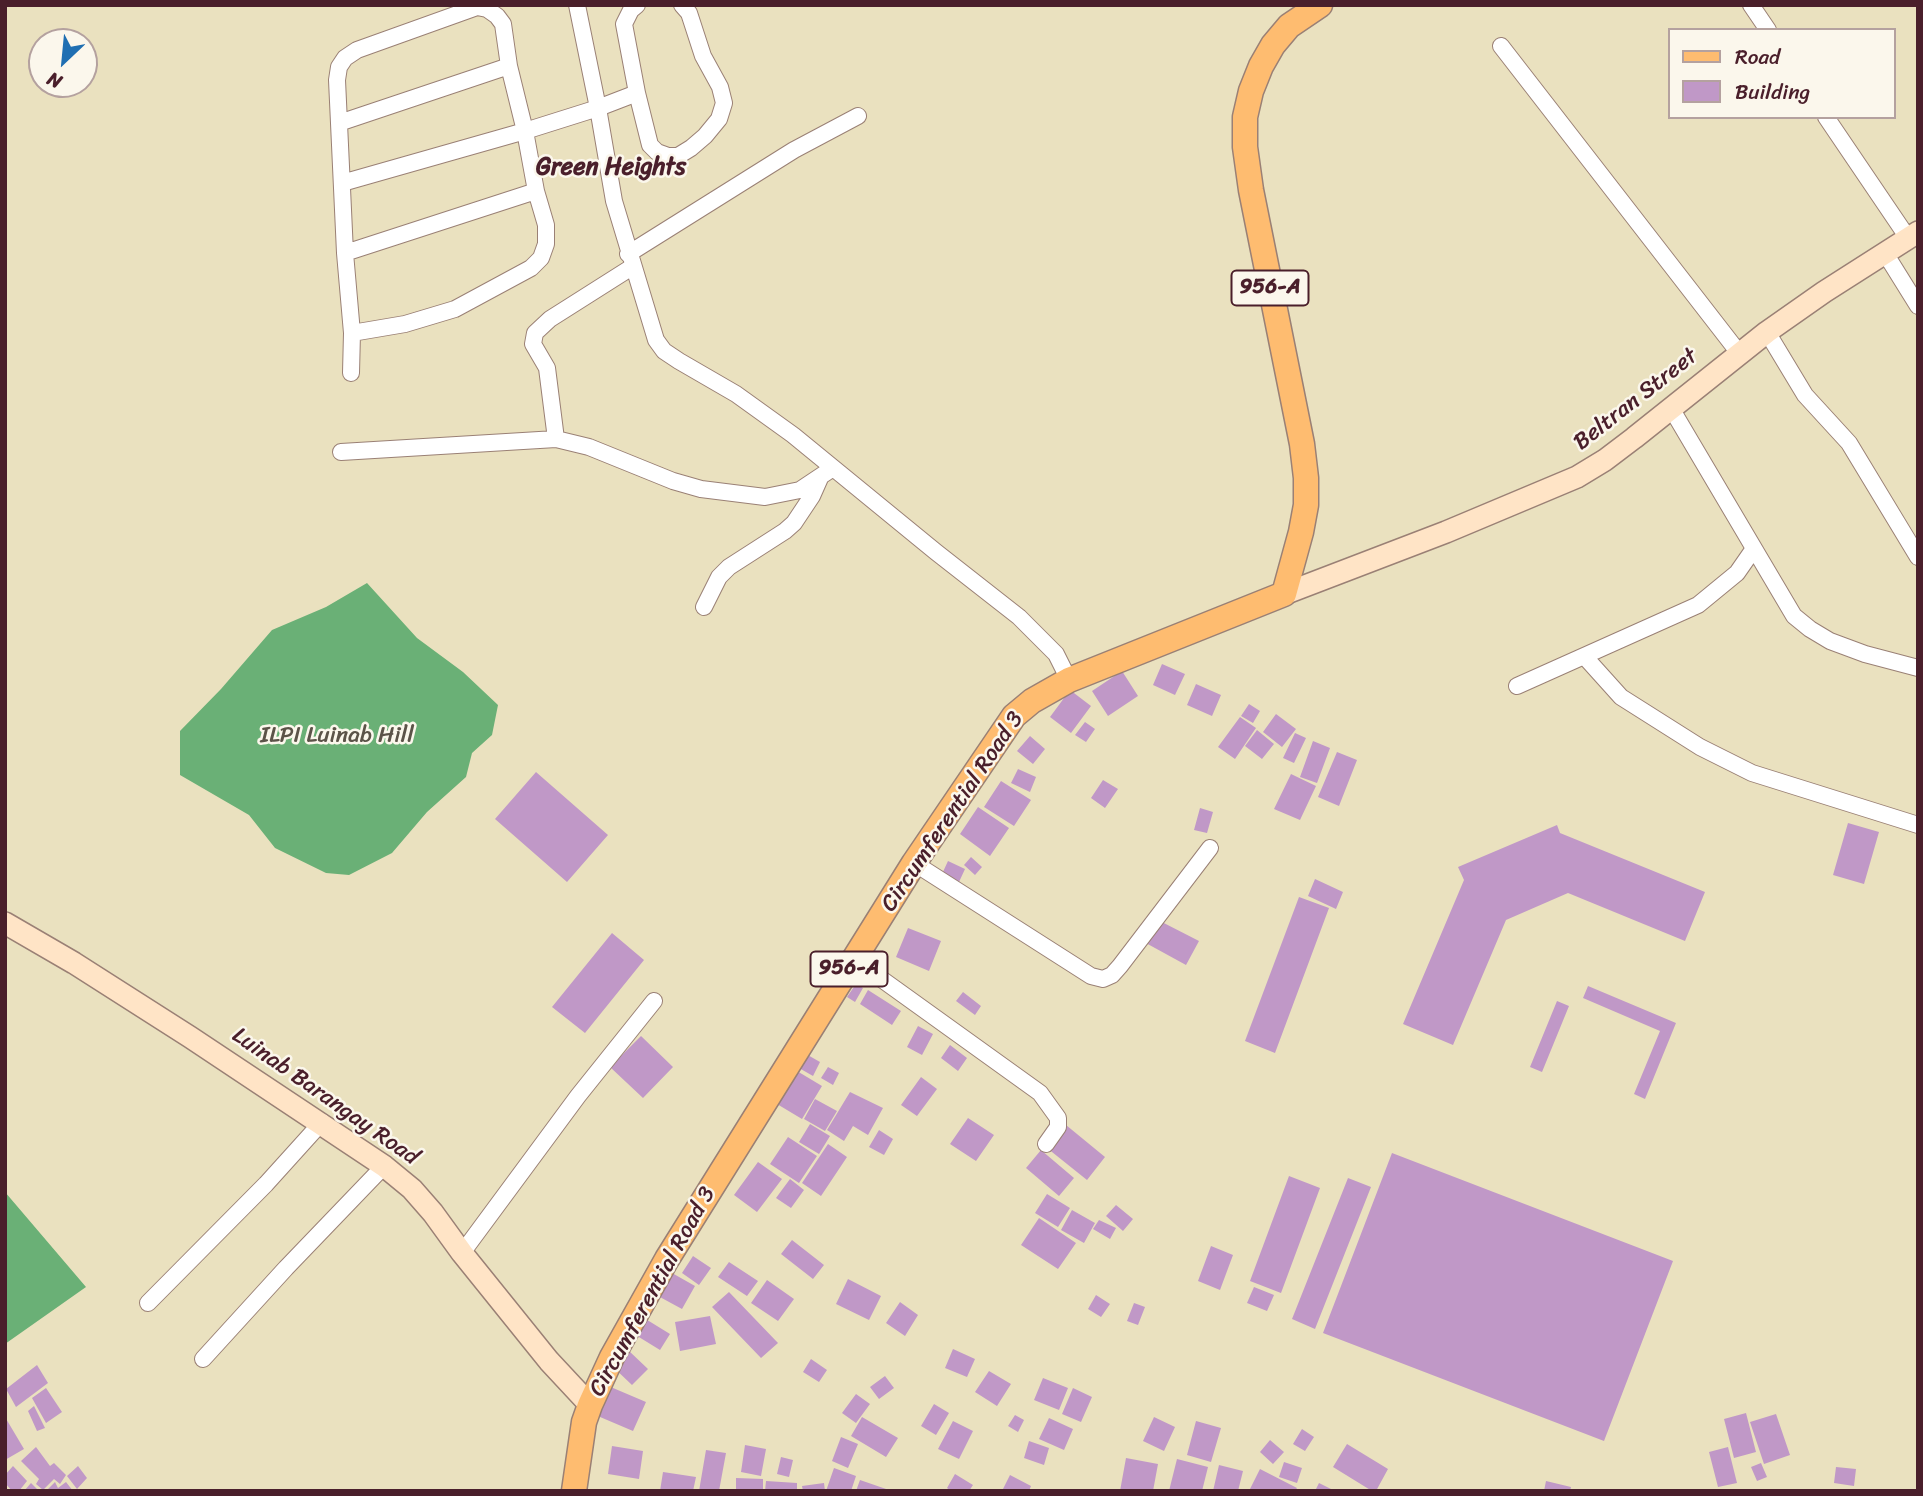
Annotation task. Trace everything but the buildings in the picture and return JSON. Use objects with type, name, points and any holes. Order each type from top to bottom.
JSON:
[{"type":"main road","name":"956-A","points":[[1284,594],[1301,532],[1306,505],[1306,478],[1251,190],[1245,147],[1245,117],[1251,91],[1273,45],[1289,26],[1320,5]]},
{"type":"main road","name":"Circumferential Road 3","points":[[574,1491],[584,1422],[590,1405],[612,1357],[667,1259],[914,863],[1014,716],[1042,694],[1069,680],[1284,594]]},
{"type":"street","points":[[577,5],[614,201],[656,340],[664,351],[736,394],[793,435],[826,473],[1029,626],[1055,654],[1069,680]]},
{"type":"street","points":[[637,5],[631,10],[624,24],[637,93],[650,145],[657,152],[668,156],[678,156],[691,148],[719,119],[724,103],[720,87],[703,55],[689,13],[682,5]]},
{"type":"street","points":[[1751,5],[1767,28]]},
{"type":"street","points":[[351,373],[352,333],[345,253],[337,80],[340,67],[345,58],[357,50],[477,7],[487,9],[503,24],[509,66],[546,225],[546,244],[541,258],[531,268],[455,309],[405,324],[352,333]]},
{"type":"street","points":[[1501,46],[1739,353]]},
{"type":"street","points":[[339,123],[509,66]]},
{"type":"street","points":[[342,183],[525,131],[637,93]]},
{"type":"street","points":[[556,439],[547,368],[533,344],[535,333],[630,260],[784,157],[858,116]]},
{"type":"street","points":[[1827,119],[1913,235]]},
{"type":"street","points":[[345,253],[536,191]]},
{"type":"street","name":"Beltran Street","points":[[1284,594],[1446,532],[1577,477],[1605,460],[1767,332],[1913,235]]},
{"type":"street","points":[[1885,253],[1918,306]]},
{"type":"street","points":[[1767,332],[1805,394],[1849,443],[1918,557]]},
{"type":"street","points":[[1671,408],[1794,616],[1830,641],[1865,654],[1918,668]]},
{"type":"street","points":[[341,452],[556,439],[589,447],[673,481],[721,493],[765,497],[800,490],[826,473]]},
{"type":"street","points":[[704,607],[719,577],[729,567],[794,523],[826,473]]},
{"type":"street","points":[[1517,687],[1698,605],[1737,573],[1753,550]]},
{"type":"street","points":[[1585,657],[1621,697],[1700,747],[1742,768],[1802,790],[1918,825]]},
{"type":"street","points":[[914,863],[1091,976],[1103,979],[1112,975],[1120,966],[1210,848]]},
{"type":"street","name":"Luinab Barangay Road","points":[[5,923],[74,963],[322,1122],[412,1189],[549,1361],[590,1405]]},
{"type":"street","points":[[855,960],[1040,1093],[1058,1118],[1058,1126],[1046,1144]]},
{"type":"street","points":[[462,1254],[578,1096],[654,1001]]},
{"type":"street","points":[[148,1303],[322,1122]]},
{"type":"street","points":[[203,1359],[384,1166]]},
{"type":"green space","name":"ILPI Luinab Hill","points":[[367,583],[417,638],[463,672],[498,705],[492,735],[472,753],[466,777],[427,812],[392,853],[349,875],[326,873],[275,848],[249,815],[180,775],[180,731],[272,630],[326,607]]},
{"type":"green space","points":[[5,1192],[86,1287],[5,1344]]},
{"type":"district","name":"Green Heights","points":[[611,168]]}]
